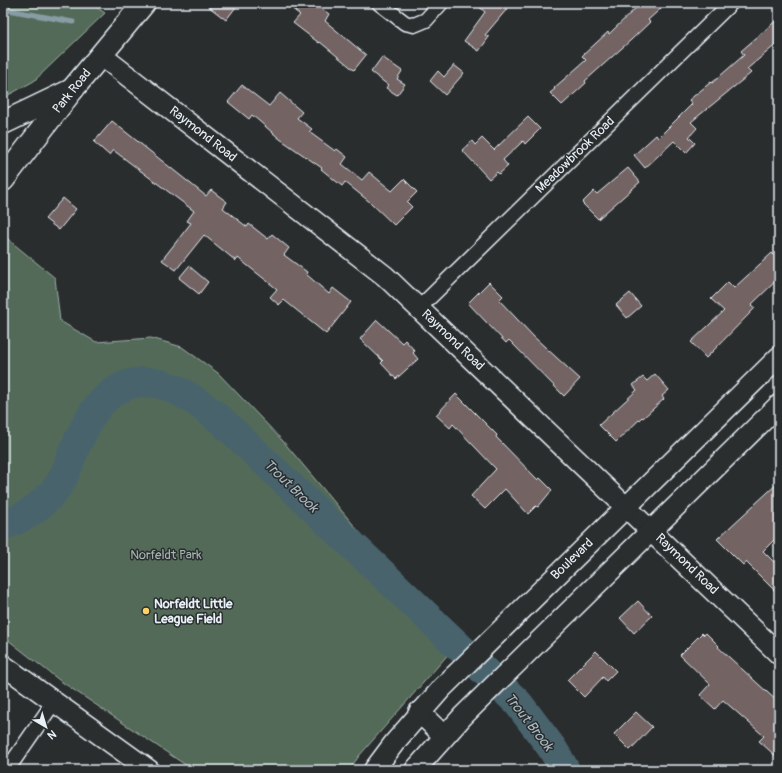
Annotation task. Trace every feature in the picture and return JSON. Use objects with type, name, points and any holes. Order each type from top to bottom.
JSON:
[{"type":"main road","name":"Park Road","points":[[3,180],[72,90],[102,56],[144,3]]},
{"type":"main road","name":"Raymond Road","points":[[102,56],[385,276],[779,654]]},
{"type":"main road","points":[[3,123],[72,90]]},
{"type":"main road","name":"Boulevard","points":[[374,770],[419,712],[442,688],[498,631],[779,357]]},
{"type":"main road","points":[[415,770],[444,736],[523,655],[779,405]]},
{"type":"main road","points":[[3,665],[149,770]]},
{"type":"main road","points":[[419,712],[444,736]]},
{"type":"street","points":[[379,3],[405,23],[414,25],[426,20],[441,3]]},
{"type":"street","name":"Meadowbrook Road","points":[[420,308],[731,3]]},
{"type":"street","points":[[6,770],[54,702]]},
{"type":"green space","points":[[3,3],[90,3],[105,13],[34,81],[3,98]]},
{"type":"green space","name":"Norfeldt Park","points":[[3,235],[55,278],[60,321],[96,342],[151,338],[182,347],[218,373],[282,440],[373,548],[466,634],[359,756],[349,770],[193,770],[59,680],[3,636]]},
{"type":"building","points":[[204,3],[239,3],[226,20]]},
{"type":"building","points":[[285,3],[314,3],[329,14],[325,21],[366,55],[354,70],[320,42],[319,43],[293,23],[300,15]]},
{"type":"building","points":[[475,3],[512,3],[485,35],[489,37],[479,51],[464,41],[485,12]]},
{"type":"building","points":[[641,3],[667,3],[648,20],[650,22],[585,81],[586,83],[562,105],[550,93],[586,60],[582,56],[608,32],[609,34]]},
{"type":"building","points":[[779,18],[779,42],[747,69],[751,73],[691,122],[697,128],[689,137],[695,143],[686,153],[674,141],[645,168],[634,155],[656,135],[658,138],[692,104],[689,100],[711,82],[712,83],[744,55],[741,51]]},
{"type":"building","points":[[382,57],[402,71],[397,79],[405,84],[397,95],[386,88],[388,85],[371,72]]},
{"type":"building","points":[[454,65],[464,73],[445,95],[430,81],[438,71],[444,77]]},
{"type":"building","points":[[242,85],[269,106],[280,93],[302,112],[297,118],[312,129],[309,132],[335,151],[337,149],[347,157],[342,164],[362,180],[369,172],[392,191],[404,179],[417,192],[407,202],[412,207],[394,225],[371,203],[345,182],[342,186],[321,169],[322,168],[280,139],[252,115],[249,119],[228,102]]},
{"type":"building","points":[[528,117],[540,129],[525,144],[523,141],[503,160],[508,166],[499,174],[497,172],[489,179],[462,150],[472,141],[475,145],[482,138],[494,150]]},
{"type":"building","points":[[112,121],[206,196],[211,190],[227,202],[223,208],[247,227],[249,224],[268,239],[272,234],[289,248],[284,255],[307,272],[306,274],[329,294],[333,288],[351,302],[326,334],[284,300],[279,305],[270,297],[277,289],[238,258],[236,261],[204,235],[176,270],[162,260],[191,223],[187,221],[194,211],[113,150],[109,155],[94,142]]},
{"type":"building","points":[[628,168],[640,182],[598,219],[582,203],[594,191],[597,194]]},
{"type":"building","points":[[63,198],[76,209],[59,230],[45,219]]},
{"type":"building","points":[[772,253],[779,260],[779,278],[751,305],[755,308],[706,358],[691,342],[724,311],[711,299],[728,282],[734,288]]},
{"type":"building","points":[[189,266],[208,282],[199,294],[179,278]]},
{"type":"building","points":[[489,282],[503,296],[499,300],[534,337],[580,379],[564,396],[509,340],[506,343],[468,303]]},
{"type":"building","points":[[630,293],[641,306],[627,318],[616,305]]},
{"type":"building","points":[[377,320],[402,343],[405,340],[415,351],[413,353],[418,359],[396,379],[381,363],[383,361],[360,339]]},
{"type":"building","points":[[655,374],[669,390],[662,396],[664,399],[643,418],[642,417],[616,442],[599,425],[637,390],[633,385],[643,377],[647,381]]},
{"type":"building","points":[[456,394],[497,435],[496,437],[538,480],[540,478],[552,490],[538,507],[536,506],[528,514],[505,489],[485,509],[471,496],[496,469],[453,424],[450,428],[436,415]]},
{"type":"building","points":[[779,482],[779,535],[763,551],[779,567],[779,595],[746,562],[743,565],[717,539]]},
{"type":"building","points":[[638,601],[652,616],[634,633],[620,618]]},
{"type":"building","points":[[702,633],[704,635],[706,633],[719,646],[718,647],[779,703],[779,759],[759,741],[764,736],[723,700],[715,709],[700,695],[710,684],[680,655]]},
{"type":"building","points":[[596,651],[616,671],[606,681],[603,677],[584,697],[567,680]]},
{"type":"building","points":[[636,712],[652,727],[630,750],[614,734]]},
{"type":"waterway","points":[[3,9],[73,22]]},
{"type":"waterway","name":"Trout Brook","points":[[3,525],[17,520],[30,512],[53,492],[64,475],[77,443],[90,417],[96,408],[115,391],[131,384],[147,382],[162,385],[178,391],[208,410],[222,421],[518,703],[552,748],[565,770]]},
{"type":"place","name":"Norfeldt Little League Field","points":[[146,611]]}]
